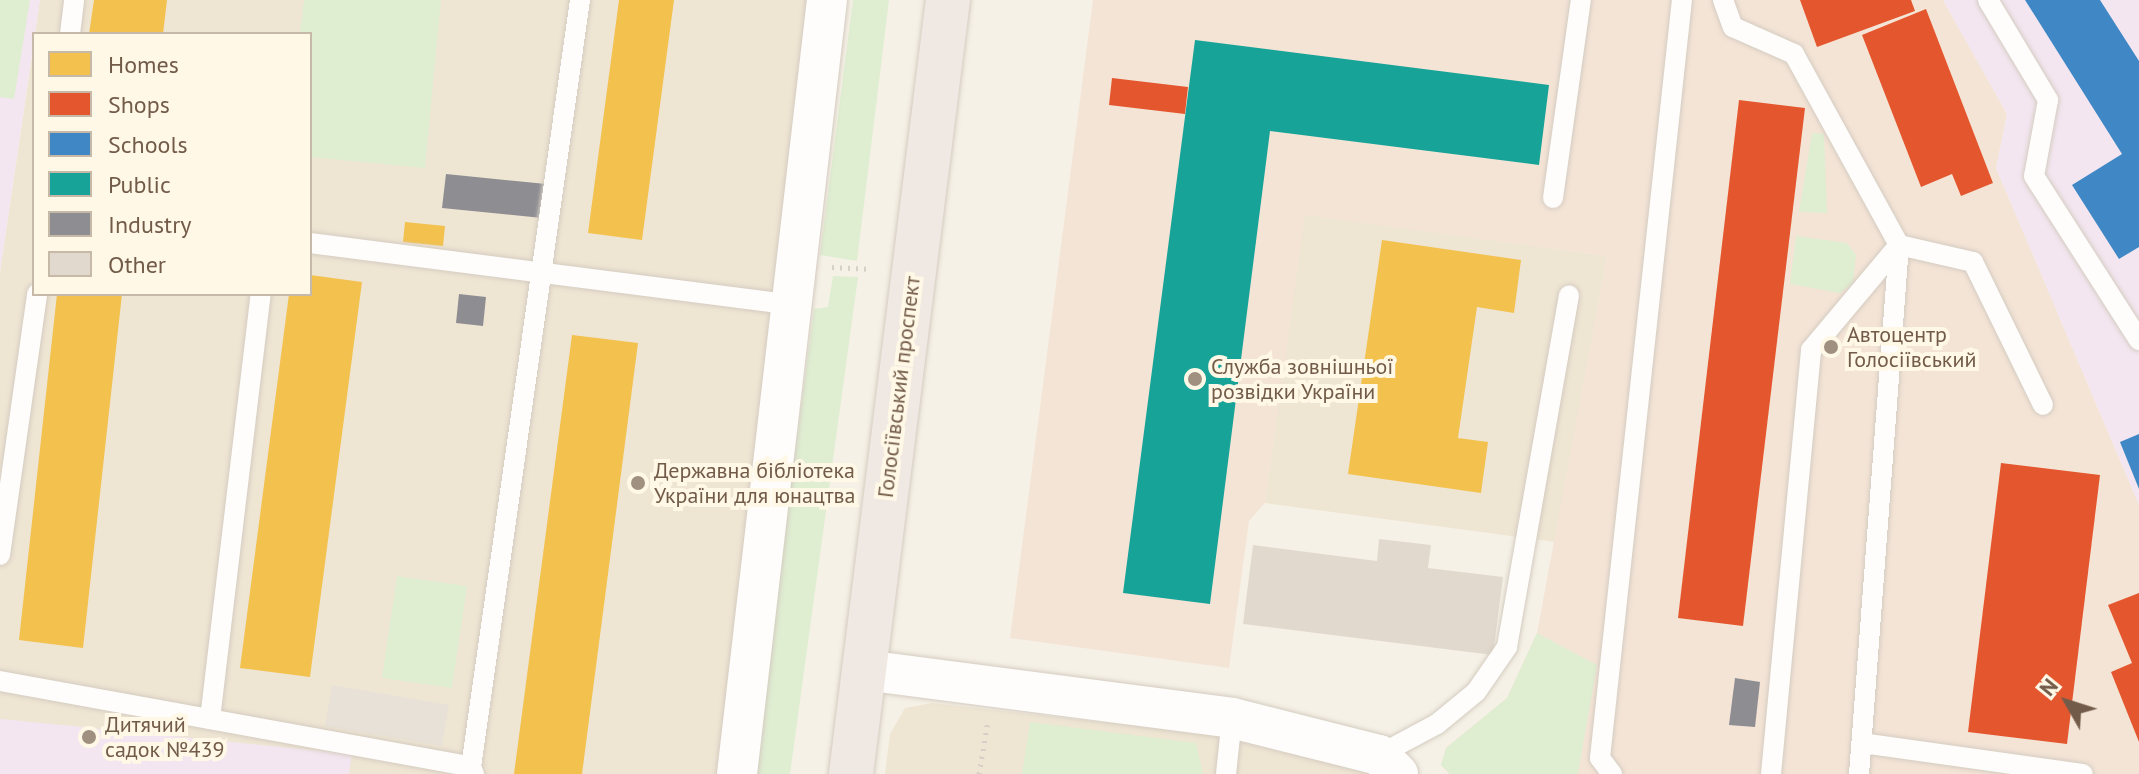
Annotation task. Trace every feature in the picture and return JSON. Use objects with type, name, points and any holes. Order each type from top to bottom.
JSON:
[{"type":"highway","name":"Голосіївський проспект","points":[[851,774],[948,0]]},
{"type":"street","points":[[737,774],[794,305],[827,0]]},
{"type":"street","points":[[864,670],[1232,718],[1389,765]]},
{"type":"lane","points":[[70,32],[74,0]]},
{"type":"lane","points":[[0,681],[210,719],[414,765],[473,770],[580,0]]},
{"type":"lane","points":[[1553,198],[1581,0]]},
{"type":"lane","points":[[1612,774],[1600,758],[1682,0]]},
{"type":"lane","points":[[1723,0],[1733,27],[1794,54],[1899,245],[1859,774]]},
{"type":"lane","points":[[1988,0],[2048,100],[2034,176],[2139,340]]},
{"type":"lane","points":[[312,243],[794,305]]},
{"type":"lane","points":[[1899,245],[1973,262],[2043,405]]},
{"type":"lane","points":[[1771,774],[1811,350],[1899,245]]},
{"type":"lane","points":[[1389,765],[1476,692],[1507,647],[1569,295]]},
{"type":"lane","points":[[0,555],[37,296]]},
{"type":"lane","points":[[210,719],[261,296]]},
{"type":"lane","points":[[1226,774],[1232,718]]},
{"type":"lane","points":[[1862,743],[2083,774]]},
{"type":"path","points":[[979,774],[989,716]]},
{"type":"shaded area","points":[[0,0],[40,0],[35,32],[32,32],[32,54],[0,272]]},
{"type":"shaded area","points":[[40,0],[819,0],[724,774],[0,774],[0,272],[32,56],[32,296],[312,296],[312,32],[35,32]]},
{"type":"shaded area","name":"Автоцентр Голосіївський","points":[[1093,0],[1943,0],[2007,114],[1996,168],[2139,505],[2139,774],[1450,774],[1441,765],[1446,748],[1507,698],[1537,633],[1607,256],[1305,215],[1265,503],[1249,521],[1229,668],[1010,638]]},
{"type":"shaded area","points":[[1943,0],[2139,0],[2139,505],[1996,168],[2007,114]]},
{"type":"shaded area","points":[[1304,214],[1607,256],[1555,542],[1265,503]]},
{"type":"shaded area","points":[[332,685],[449,705],[442,746],[325,726]]},
{"type":"shaded area","points":[[932,703],[1216,735],[1352,764],[1369,774],[885,774],[890,734],[905,708]]},
{"type":"shaded area","name":"Дитячий садок №439","points":[[0,719],[352,754],[349,774],[0,774]]},
{"type":"green space","points":[[0,0],[30,0],[14,99],[0,97]]},
{"type":"green space","points":[[304,0],[441,0],[425,168],[312,157],[312,32],[300,32]]},
{"type":"green space","points":[[853,0],[889,0],[857,261],[820,255]]},
{"type":"green space","points":[[1812,133],[1824,134],[1827,213],[1799,212]]},
{"type":"green space","points":[[1796,236],[1847,243],[1856,255],[1853,283],[1840,293],[1790,284]]},
{"type":"green space","points":[[833,276],[858,277],[790,774],[753,774],[814,309],[828,307]]},
{"type":"green space","points":[[397,576],[467,586],[452,688],[382,678]]},
{"type":"green space","points":[[1537,633],[1597,665],[1578,774],[1450,774],[1441,765],[1446,748],[1507,698]]},
{"type":"green space","points":[[1030,722],[1196,743],[1203,774],[1022,774]]},
{"type":"building: Homes","points":[[94,0],[167,0],[163,32],[89,32]]},
{"type":"building: Homes","points":[[619,0],[674,0],[642,240],[588,233]]},
{"type":"building: Homes","points":[[405,222],[445,226],[443,246],[403,242]]},
{"type":"building: Homes","points":[[1382,240],[1521,260],[1514,313],[1477,307],[1458,438],[1488,442],[1481,493],[1348,474]]},
{"type":"building: Homes","points":[[312,275],[362,282],[310,677],[240,668],[289,296],[312,296]]},
{"type":"building: Homes","points":[[57,296],[122,296],[83,648],[19,640]]},
{"type":"building: Homes","points":[[572,335],[638,343],[582,774],[514,774]]},
{"type":"building: Shops","points":[[1800,0],[1911,0],[1915,11],[1817,47]]},
{"type":"building: Shops","points":[[1926,9],[1993,183],[1961,196],[1952,174],[1921,187],[1862,35]]},
{"type":"building: Shops","points":[[1112,78],[1188,87],[1185,114],[1109,105]]},
{"type":"building: Shops","points":[[1739,100],[1805,108],[1743,626],[1678,618]]},
{"type":"building: Shops","points":[[2001,463],[2100,475],[2067,744],[1968,732]]},
{"type":"building: Shops","points":[[2139,593],[2139,742],[2111,672],[2132,663],[2108,605]]},
{"type":"building: Schools","points":[[2025,0],[2100,0],[2139,61],[2139,247],[2119,259],[2072,185],[2122,154]]},
{"type":"building: Schools","points":[[2139,434],[2139,489],[2120,442]]},
{"type":"building: Public","name":"Служба зовнішньої розвідки України","points":[[1195,40],[1549,85],[1539,165],[1270,131],[1210,604],[1123,593]]},
{"type":"building: Industry","points":[[446,174],[546,184],[542,218],[442,208]]},
{"type":"building: Industry","points":[[459,294],[486,297],[483,326],[456,323]]},
{"type":"building: Industry","points":[[1735,678],[1760,682],[1755,727],[1729,725]]},
{"type":"building: Other","points":[[1379,539],[1431,545],[1428,568],[1503,577],[1493,655],[1243,624],[1253,545],[1377,561]]},
{"type":"place","name":"Автоцентр Голосіївський","points":[[1831,347]]},
{"type":"place","name":"Служба зовнішньої розвідки України","points":[[1195,379]]},
{"type":"place","name":"Державна бібліотека України для юнацтва","points":[[638,483]]},
{"type":"place","name":"Дитячий садок №439","points":[[89,737]]}]
